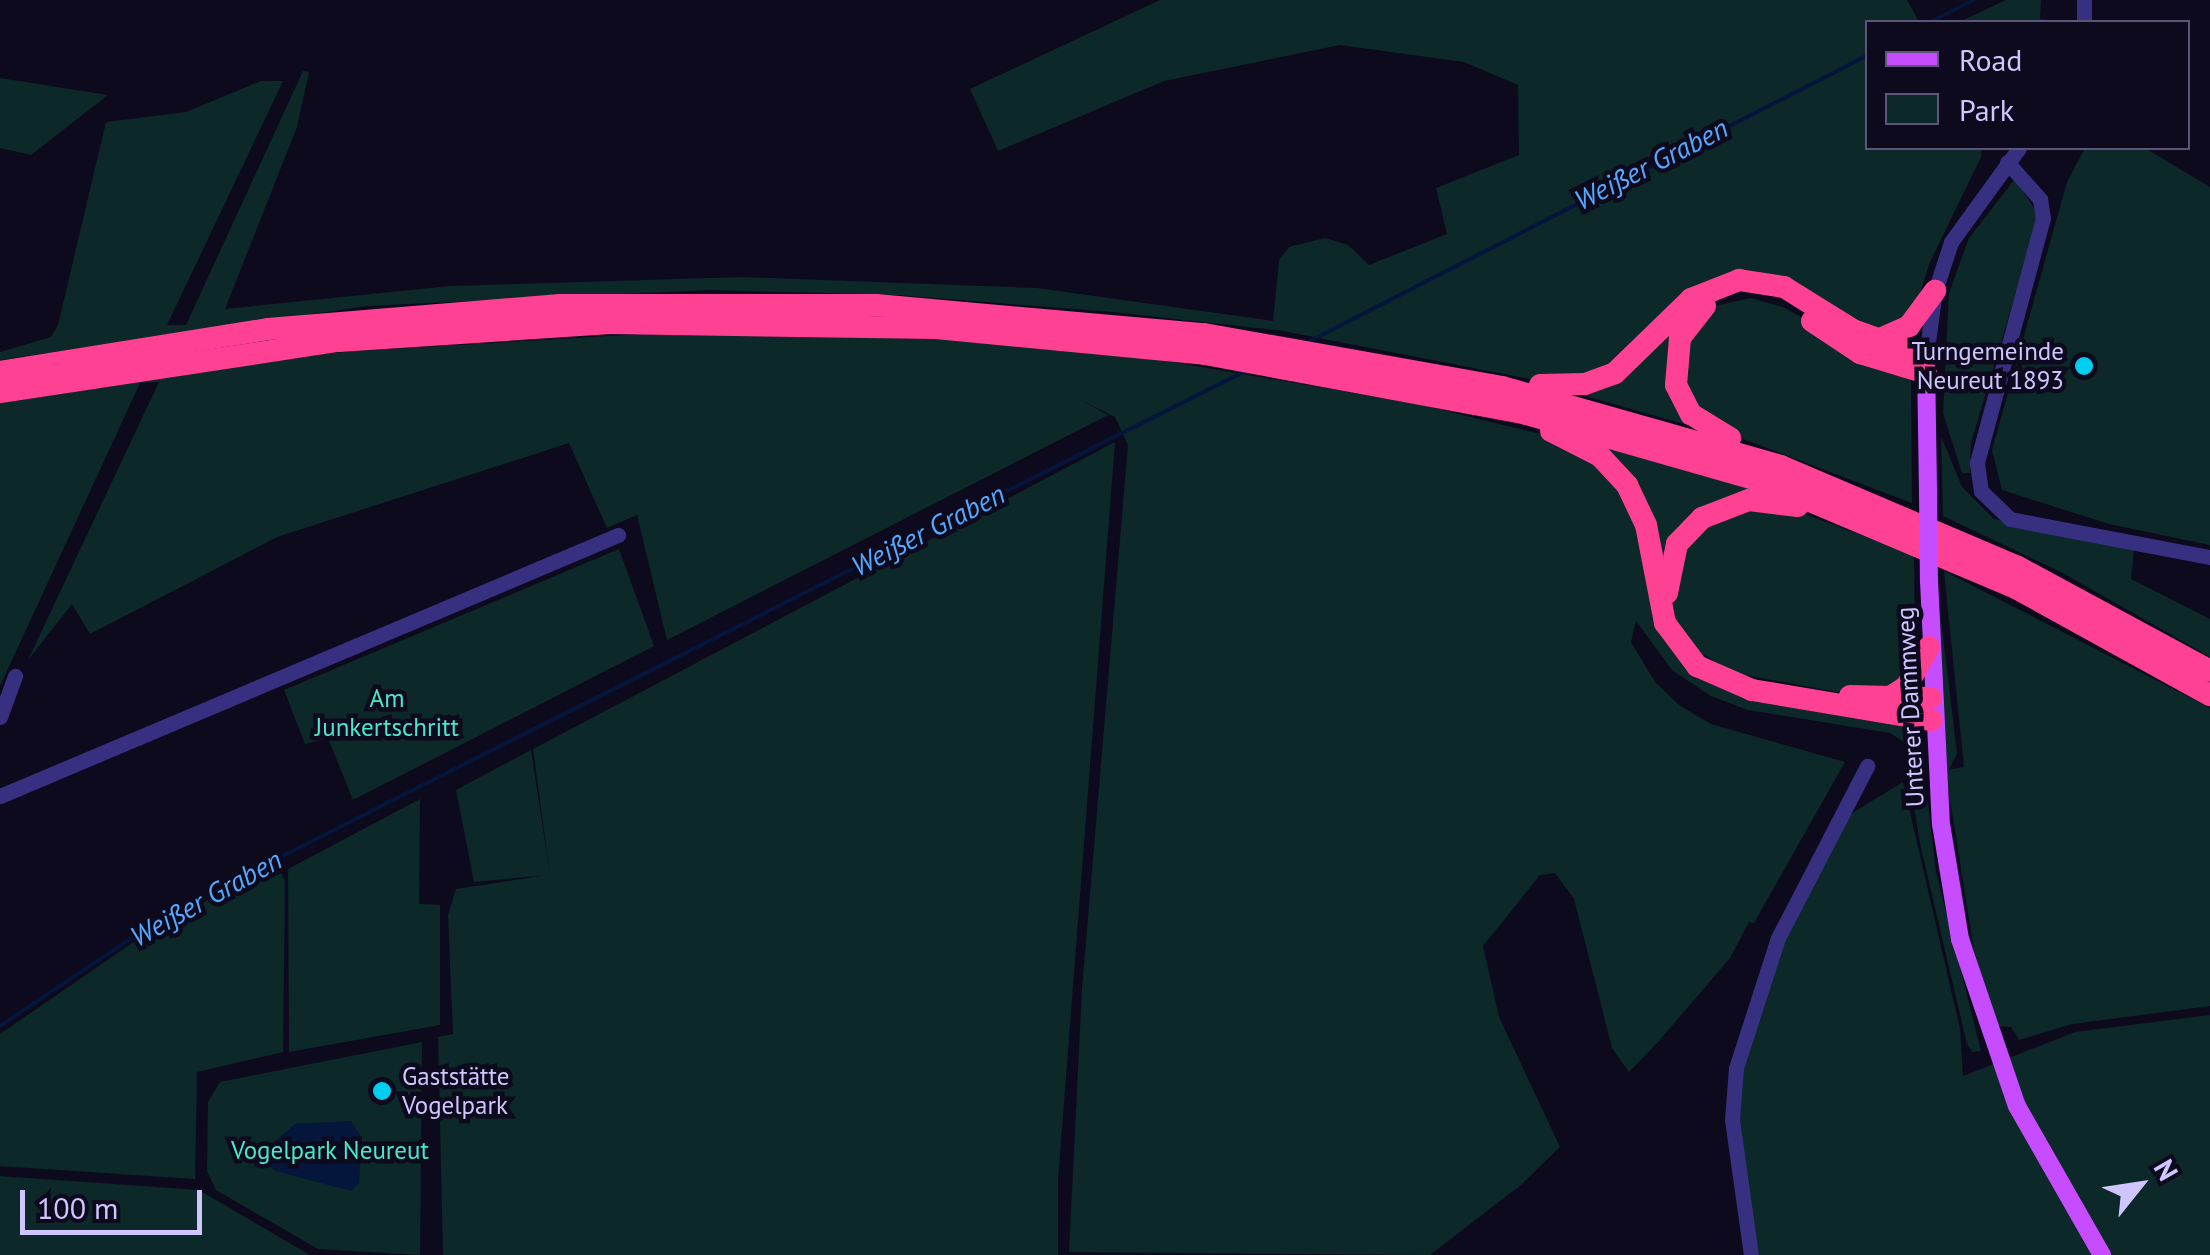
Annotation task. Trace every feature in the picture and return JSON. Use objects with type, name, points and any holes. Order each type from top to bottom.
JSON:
[{"type":"highway","points":[[1502,388],[1564,387],[1614,373],[1691,299],[1739,280],[1784,287],[1926,364]]},
{"type":"highway","points":[[1880,339],[1909,326],[1934,291]]},
{"type":"highway","points":[[1926,364],[1860,353],[1776,298],[1740,294],[1711,302],[1689,322],[1676,349],[1680,395],[1710,429],[1781,466],[2018,567],[2210,671]]},
{"type":"highway","points":[[0,372],[334,322],[658,302],[941,308],[1272,354],[1669,451],[1883,528],[2016,588],[2210,695]]},
{"type":"highway","points":[[0,392],[339,341],[610,323],[936,328],[1244,360],[1301,349],[1502,388],[1781,466]]},
{"type":"highway","points":[[1474,402],[1498,417],[1576,441],[1622,478],[1646,525],[1665,623],[1708,674],[1752,690],[1932,709]]},
{"type":"highway","points":[[1883,528],[1792,504],[1735,502],[1682,536],[1666,588],[1684,642],[1718,670],[1828,695],[1890,697],[1932,709]]},
{"type":"highway","points":[[1890,697],[1906,687],[1929,647]]},
{"type":"main road","name":"Unterer Dammweg","points":[[1926,364],[1929,647],[1946,870],[1980,1008],[2027,1128],[2102,1255]]},
{"type":"street","name":"Unterer Dammweg","points":[[1926,364],[1934,291],[1964,218],[2017,150]]},
{"type":"street","points":[[2006,162],[2040,198],[2043,218],[1977,463],[1981,491],[2010,518],[2210,556]]},
{"type":"street","points":[[0,796],[618,535]]},
{"type":"street","points":[[0,717],[15,676]]},
{"type":"street","points":[[1751,1255],[1732,1120],[1736,1068],[1791,909],[1867,766]]},
{"type":"green space","points":[[1160,0],[1907,0],[1918,20],[1865,20],[1865,150],[1982,150],[1930,262],[1914,312],[1886,333],[1739,275],[1608,371],[1535,380],[1283,331],[1113,312],[896,295],[709,290],[367,306],[0,360],[0,352],[51,337],[58,325],[106,122],[186,112],[261,81],[283,81],[167,325],[186,325],[303,71],[309,72],[297,127],[225,309],[449,286],[743,277],[1037,288],[1273,321],[1279,260],[1289,247],[1325,238],[1348,245],[1369,265],[1447,234],[1436,188],[1519,155],[1518,85],[1464,62],[1340,45],[1164,81],[998,151],[970,89]]},
{"type":"green space","points":[[2006,0],[2041,0],[2040,19],[2051,20],[1963,20]]},
{"type":"green space","points":[[0,78],[108,95],[31,155],[0,148]]},
{"type":"green space","name":"Turngemeinde Neureut 1893","points":[[2084,150],[2148,150],[2210,187],[2210,545],[2109,524],[2002,490],[1992,450],[2067,182]]},
{"type":"green space","points":[[2015,179],[2039,215],[1971,443],[1970,473],[1962,473],[1943,413],[1949,293],[1969,238]]},
{"type":"green space","points":[[1725,287],[1785,298],[1730,290],[1684,318],[1688,425],[1578,394]]},
{"type":"green space","points":[[1750,298],[1783,307],[1911,379],[1912,503],[1722,431],[1690,404],[1682,345],[1715,306]]},
{"type":"green space","points":[[642,334],[943,339],[1137,356],[1417,404],[1557,438],[1617,480],[1686,663],[1915,728],[1920,735],[1936,872],[1981,1051],[1972,1052],[1967,1044],[1921,848],[1911,789],[1911,776],[1919,772],[1910,770],[1904,742],[1890,733],[1748,710],[1711,696],[1672,670],[1636,621],[1631,642],[1655,682],[1679,705],[1711,724],[1845,762],[1754,923],[1749,922],[1730,958],[1658,1042],[1629,1072],[1612,1048],[1574,899],[1555,873],[1540,875],[1483,946],[1499,1017],[1560,1147],[1522,1184],[1430,1255],[1069,1252],[1082,989],[1128,445],[1115,417],[1081,400],[1108,415],[667,640],[637,515],[607,528],[569,443],[277,537],[90,634],[72,604],[28,660],[159,382],[140,383],[0,686],[0,403],[328,353]]},
{"type":"green space","points":[[1941,436],[1962,487],[1994,519],[2134,549],[2131,579],[2210,619],[2210,657],[2063,573],[1943,516]]},
{"type":"green space","points":[[1588,440],[1758,491],[1744,495],[1664,563]]},
{"type":"green space","points":[[1115,442],[1058,1180],[1058,1255],[443,1255],[438,1037],[453,1034],[448,915],[456,889],[547,875],[474,882],[456,790],[531,750],[550,875],[533,749]]},
{"type":"green space","points":[[1794,510],[1914,555],[1915,644],[1897,688],[1837,692],[1734,673],[1696,650],[1676,620],[1671,593],[1677,556],[1723,512]]},
{"type":"green space","name":"Am Junkertschritt","points":[[619,549],[654,646],[353,800],[328,738],[305,744],[284,690]]},
{"type":"green space","points":[[1944,571],[2210,708],[2210,1006],[2072,1024],[2019,1040],[2011,1027],[1996,1026],[1974,950],[1948,787],[1937,587],[1957,753],[1949,770],[1964,767]]},
{"type":"green space","points":[[1903,782],[1960,1029],[1963,1076],[2075,1032],[2210,1015],[2210,1255],[1754,1255],[1738,1120],[1743,1069],[1783,941],[1841,820]]},
{"type":"green space","points":[[420,799],[419,904],[440,905],[440,1025],[289,1052],[288,869]]},
{"type":"green space","points":[[277,865],[285,881],[283,1052],[197,1072],[195,1179],[0,1166],[0,1034],[170,917]]},
{"type":"green space","name":"Vogelpark Neureut","points":[[422,1042],[420,1255],[318,1249],[216,1190],[207,1171],[208,1102],[220,1082]]},
{"type":"green space","points":[[0,1176],[199,1190],[310,1255],[0,1255]]},
{"type":"water","points":[[351,1121],[362,1138],[359,1183],[351,1191],[276,1171],[262,1161],[263,1152],[295,1124]]},
{"type":"waterway","name":"Weißer Graben","points":[[1934,20],[1974,0]]},
{"type":"waterway","name":"Weißer Graben","points":[[1306,343],[1865,57]]},
{"type":"waterway","name":"Weißer Graben","points":[[0,1026],[167,914],[1247,370]]},
{"type":"place","name":"Turngemeinde Neureut 1893","points":[[2084,366]]},
{"type":"place","name":"Gaststätte Vogelpark","points":[[382,1091]]}]
